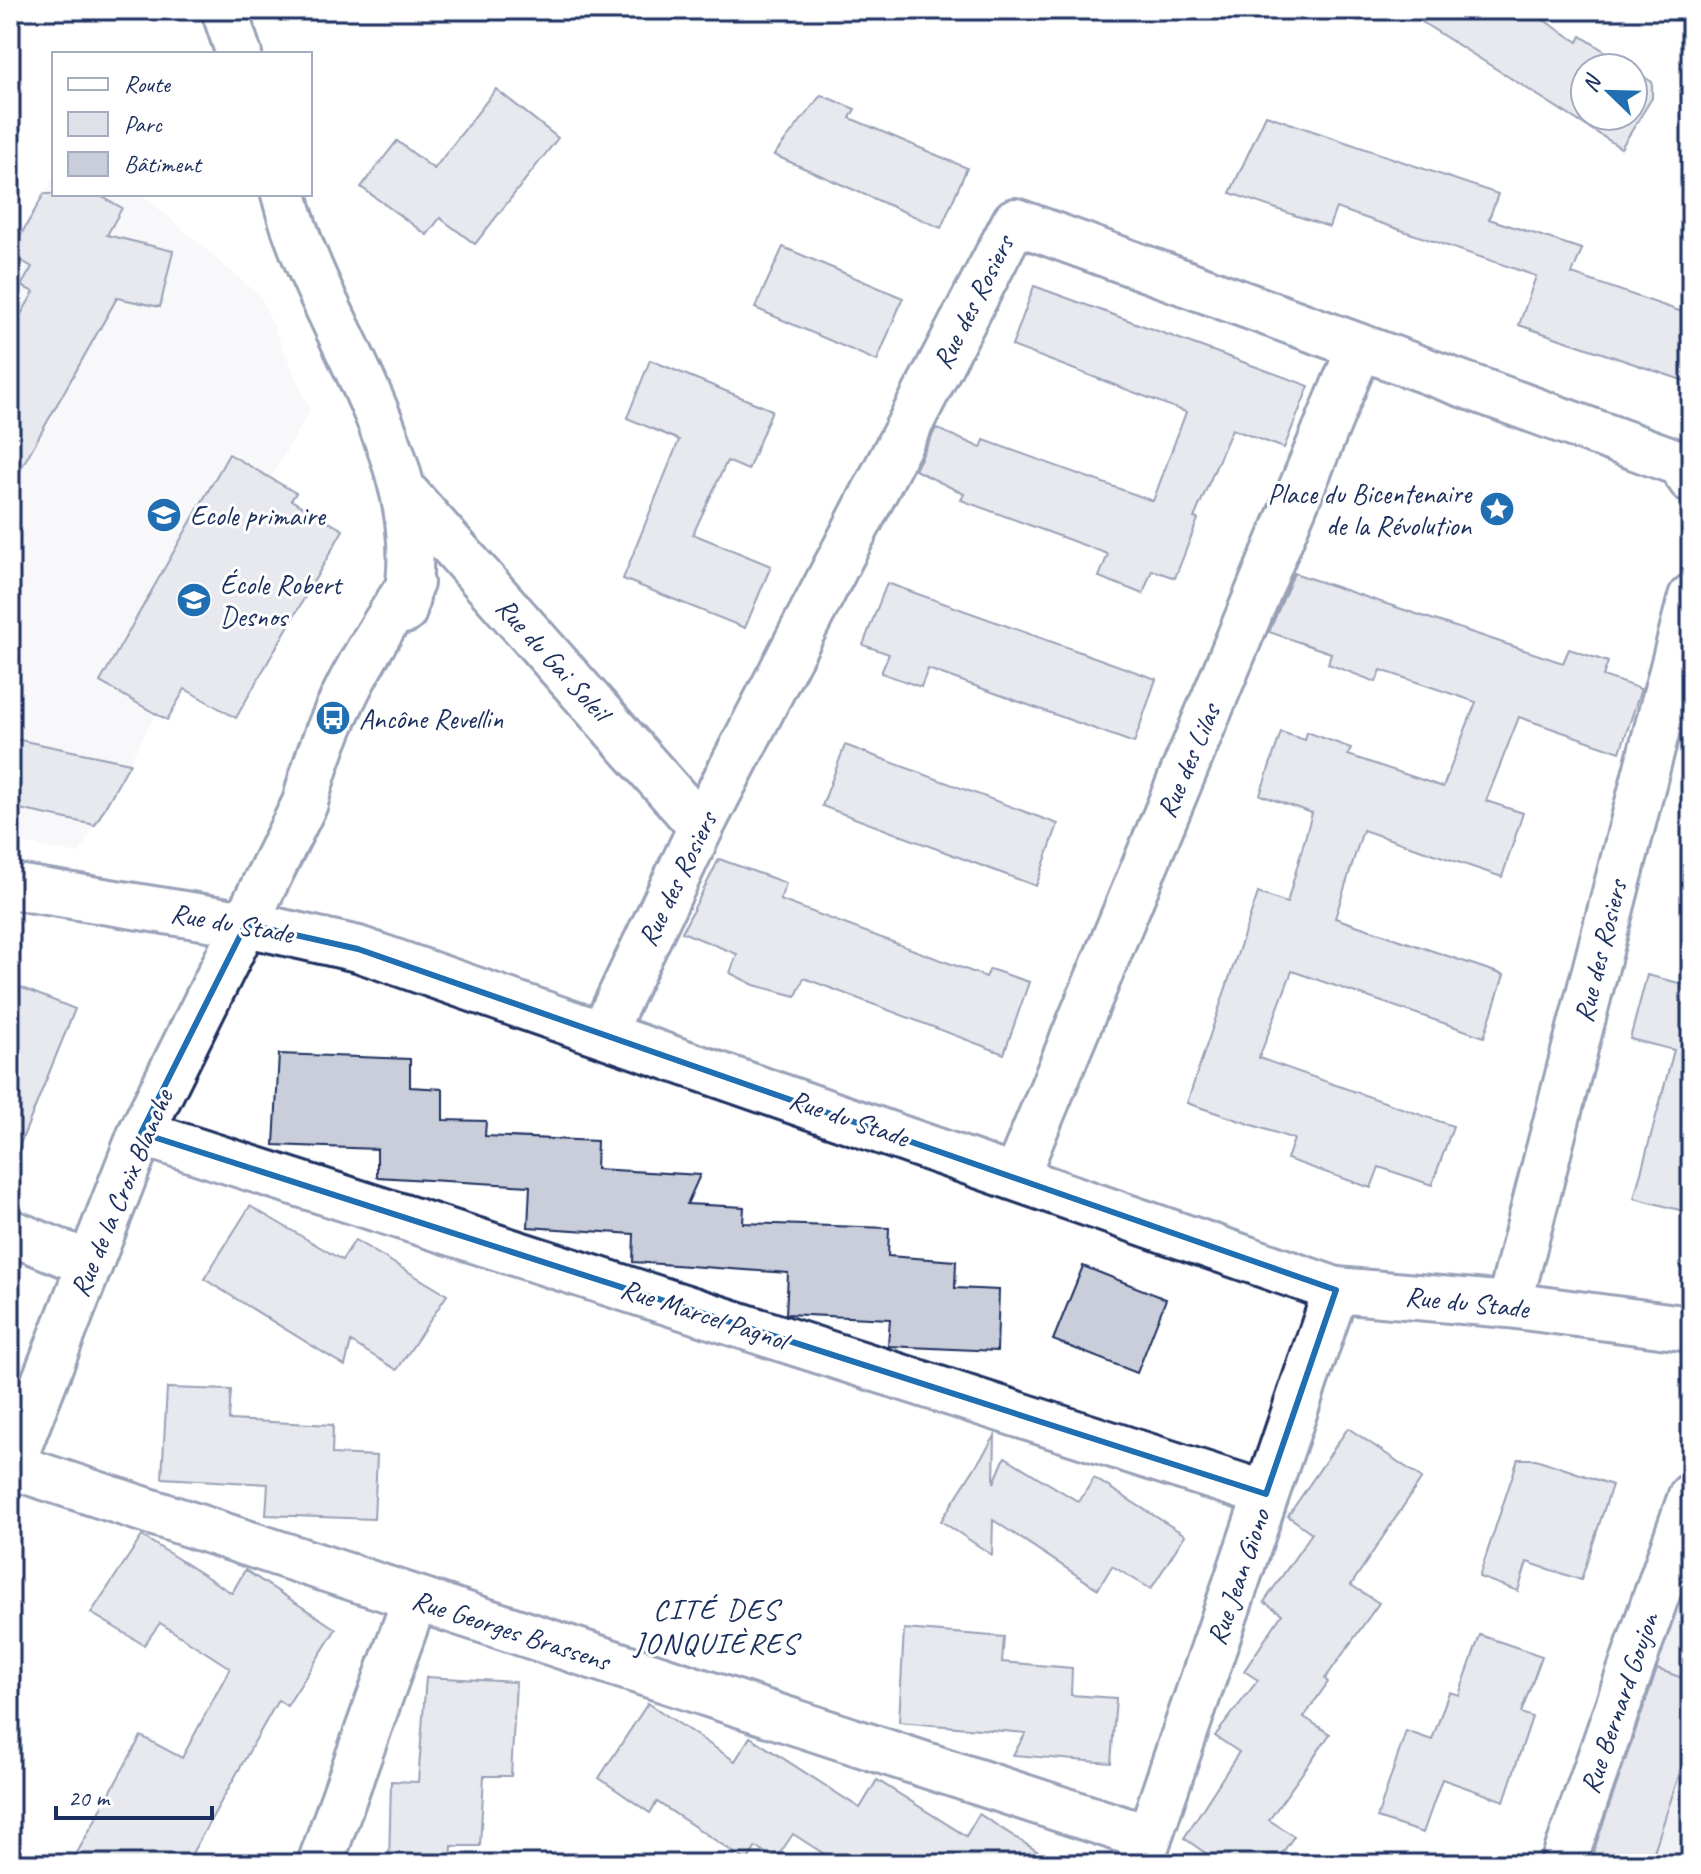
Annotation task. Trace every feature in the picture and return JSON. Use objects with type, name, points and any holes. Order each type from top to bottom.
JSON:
[{"type":"street","points":[[224,10],[238,52]]},
{"type":"street","points":[[285,196],[405,492]]},
{"type":"street","name":"Rue des Rosiers","points":[[603,1033],[701,827],[1015,221],[1679,463],[1691,480]]},
{"type":"street","name":"Rue des Lilas","points":[[1016,1176],[1360,347]]},
{"type":"street","name":"Rue de la Croix Blanche","points":[[11,1468],[141,1133],[305,803],[318,751],[333,718],[370,644],[411,583],[405,492]]},
{"type":"street","name":"Rue du Gai Soleil","points":[[405,492],[701,827]]},
{"type":"street","name":"Rue des Rosiers","points":[[1509,1305],[1691,597]]},
{"type":"street","name":"Rue du Stade","points":[[10,886],[246,924],[358,949],[1336,1290],[1509,1305],[1691,1329]]},
{"type":"street","name":"Rue Marcel Pagnol","points":[[141,1133],[1266,1494]]},
{"type":"street","points":[[10,1232],[90,1264]]},
{"type":"street","name":"Rue Jean Giono","points":[[1144,1851],[1336,1290]]},
{"type":"street","name":"Rue Georges Brassens","points":[[11,1468],[415,1599],[1144,1851]]},
{"type":"street","name":"Rue Bernard Goujon","points":[[1563,1864],[1691,1496]]},
{"type":"street","points":[[320,1864],[415,1599]]},
{"type":"highlighted area","points":[[246,924],[358,949],[1336,1290],[1266,1494],[141,1133]]},
{"type":"shaded area","name":"Ecole primaire","points":[[52,180],[52,196],[144,196],[261,297],[310,410],[271,478],[296,493],[292,500],[343,530],[236,718],[185,689],[156,714],[79,854],[10,841],[10,254]]},
{"type":"green space","points":[[1691,1437],[1691,1864],[1560,1864]]},
{"type":"building","points":[[1403,10],[1528,10],[1578,42],[1581,36],[1606,52],[1569,52],[1569,115]]},
{"type":"building","points":[[1649,80],[1652,82],[1649,103]]},
{"type":"building","points":[[496,89],[558,138],[475,244],[440,218],[427,235],[361,187],[397,141],[434,169]]},
{"type":"building","points":[[821,95],[855,109],[850,118],[967,168],[941,228],[774,155]]},
{"type":"building","points":[[1266,115],[1498,194],[1489,219],[1582,249],[1572,274],[1691,315],[1691,383],[1519,325],[1536,276],[1336,208],[1329,227],[1230,193]]},
{"type":"building","points":[[1596,132],[1631,132],[1621,148]]},
{"type":"building","points":[[44,194],[101,196],[122,208],[107,235],[173,251],[160,307],[117,298],[10,488],[10,333],[34,292],[21,286],[32,267],[10,254]]},
{"type":"building","points":[[783,247],[903,298],[877,361],[755,308]]},
{"type":"building","points":[[1034,286],[1309,386],[1284,448],[1232,429],[1194,518],[1198,519],[1175,578],[1152,570],[1143,594],[1099,577],[1108,554],[961,500],[964,494],[915,470],[936,428],[981,448],[984,440],[1153,501],[1186,412],[1012,346]]},
{"type":"building","points":[[650,360],[772,410],[748,470],[727,461],[693,534],[771,566],[745,628],[623,579],[679,440],[627,418]]},
{"type":"building","points":[[229,454],[296,493],[291,500],[343,530],[236,718],[185,689],[167,720],[100,682]]},
{"type":"building","points":[[1294,573],[1563,663],[1569,649],[1608,662],[1603,676],[1641,689],[1620,752],[1519,717],[1486,801],[1523,813],[1502,877],[1363,830],[1335,918],[1504,975],[1484,1037],[1292,971],[1259,1058],[1453,1126],[1432,1185],[1379,1167],[1371,1188],[1287,1159],[1294,1139],[1187,1103],[1258,893],[1287,903],[1312,813],[1260,795],[1281,732],[1305,740],[1307,732],[1351,748],[1348,755],[1443,787],[1476,702],[1381,670],[1376,682],[1328,664],[1331,653],[1269,632]]},
{"type":"building","points":[[887,583],[1156,679],[1134,743],[928,669],[921,687],[881,673],[889,654],[863,645]]},
{"type":"building","points":[[10,738],[130,763],[95,825],[10,807]]},
{"type":"building","points":[[845,745],[1058,824],[1036,886],[822,806]]},
{"type":"building","points":[[719,859],[786,883],[780,900],[986,977],[990,969],[1029,982],[1004,1054],[804,978],[796,996],[754,985],[730,973],[737,954],[682,932]]},
{"type":"building","points":[[1647,975],[1691,986],[1691,1213],[1634,1198],[1674,1050],[1630,1039]]},
{"type":"building","points":[[10,983],[75,1009],[12,1164],[10,1164]]},
{"type":"building","points":[[279,1054],[410,1059],[410,1087],[443,1089],[443,1120],[486,1121],[485,1136],[597,1141],[596,1169],[700,1175],[687,1204],[744,1207],[743,1223],[889,1228],[888,1256],[956,1261],[955,1288],[999,1290],[997,1351],[888,1346],[890,1319],[786,1314],[788,1273],[633,1262],[634,1234],[528,1227],[530,1186],[377,1177],[377,1149],[274,1145]]},
{"type":"building","points":[[250,1206],[342,1260],[355,1240],[447,1295],[397,1370],[351,1342],[345,1366],[204,1279]]},
{"type":"building","points":[[1083,1266],[1166,1299],[1137,1373],[1053,1340]]},
{"type":"building","points":[[167,1388],[231,1390],[229,1420],[333,1425],[332,1454],[377,1456],[374,1519],[266,1515],[268,1484],[162,1478]]},
{"type":"building","points":[[1348,1428],[1422,1478],[1351,1585],[1379,1603],[1325,1679],[1328,1682],[1304,1717],[1330,1734],[1269,1820],[1294,1836],[1275,1864],[1221,1864],[1184,1838],[1239,1752],[1215,1736],[1258,1680],[1244,1671],[1282,1614],[1264,1602],[1312,1533],[1288,1516]]},
{"type":"building","points":[[995,1436],[994,1483],[1005,1457],[1079,1502],[1094,1478],[1185,1535],[1151,1589],[1112,1566],[1098,1589],[993,1520],[992,1555],[941,1521]]},
{"type":"building","points":[[1518,1459],[1536,1459],[1612,1485],[1581,1580],[1527,1562],[1518,1591],[1479,1577]]},
{"type":"building","points":[[142,1536],[232,1593],[245,1570],[336,1629],[287,1706],[278,1700],[186,1864],[71,1864],[141,1736],[182,1758],[230,1668],[160,1623],[144,1645],[91,1613]]},
{"type":"building","points":[[904,1629],[1004,1637],[1002,1662],[1072,1668],[1071,1695],[1116,1698],[1111,1763],[1013,1755],[1026,1733],[899,1722]]},
{"type":"building","points":[[1480,1635],[1542,1656],[1521,1713],[1532,1717],[1504,1801],[1442,1779],[1423,1833],[1377,1818],[1406,1731],[1432,1740],[1449,1692],[1459,1695]]},
{"type":"building","points":[[1657,1669],[1691,1681],[1691,1738],[1650,1864],[1589,1864]]},
{"type":"building","points":[[426,1677],[516,1682],[511,1776],[484,1776],[480,1846],[452,1846],[451,1864],[389,1864],[391,1781],[418,1782]]},
{"type":"building","points":[[648,1703],[735,1761],[750,1737],[860,1808],[877,1780],[966,1836],[979,1814],[1057,1864],[840,1864],[793,1834],[776,1859],[756,1847],[747,1861],[657,1802],[650,1813],[599,1778]]},
{"type":"place","name":"Place du Bicentenaire de la Révolution","points":[[1497,509]]},
{"type":"place","name":"Ecole primaire","points":[[164,515]]},
{"type":"place","name":"École Robert Desnos","points":[[194,600]]},
{"type":"place","name":"Ancône Revellin","points":[[333,718]]},
{"type":"district","name":"CITÉ DES JONQUIÈRES","points":[[716,1626]]}]
